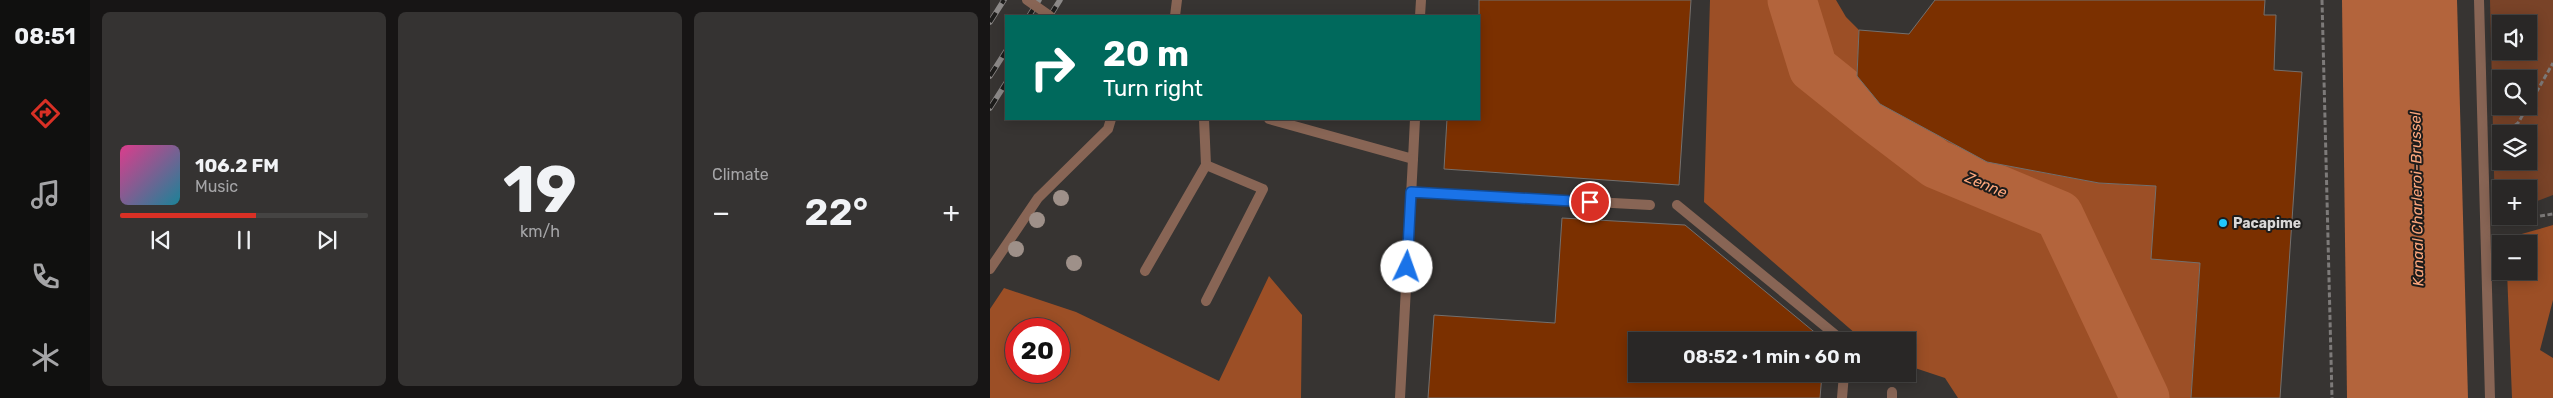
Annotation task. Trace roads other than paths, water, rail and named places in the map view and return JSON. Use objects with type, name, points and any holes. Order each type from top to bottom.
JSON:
[{"type":"street","points":[[1027,0],[1049,15]]},
{"type":"street","points":[[1175,15],[1177,0]]},
{"type":"street","points":[[1420,15],[1421,0]]},
{"type":"street","points":[[2479,0],[2490,398]]},
{"type":"street","points":[[990,269],[1038,198],[1108,129],[1111,120]]},
{"type":"street","points":[[1145,271],[1206,165],[1204,120]]},
{"type":"street","points":[[1273,120],[1413,159]]},
{"type":"street","points":[[1400,398],[1415,120]]},
{"type":"street","points":[[1206,165],[1263,189],[1206,301]]},
{"type":"street","points":[[1411,192],[1650,205]]},
{"type":"street","points":[[1678,205],[1832,332]]},
{"type":"street","points":[[1842,398],[1843,382]]},
{"type":"water","name":"Kanaal Charleroi-Brussel","points":[[2342,0],[2457,0],[2468,398],[2347,398]]},
{"type":"waterway","name":"Zenne","points":[[1792,0],[1813,68],[1936,164],[2059,215],[2145,398]]},
{"type":"railway","points":[[990,22],[1004,0]]},
{"type":"railway","points":[[1030,15],[1039,0]]},
{"type":"railway","points":[[1051,15],[1060,0]]},
{"type":"railway","points":[[990,76],[1005,53]]},
{"type":"railway","points":[[990,108],[1005,85]]},
{"type":"place","name":"Pacapime","points":[[2223,223]]}]
